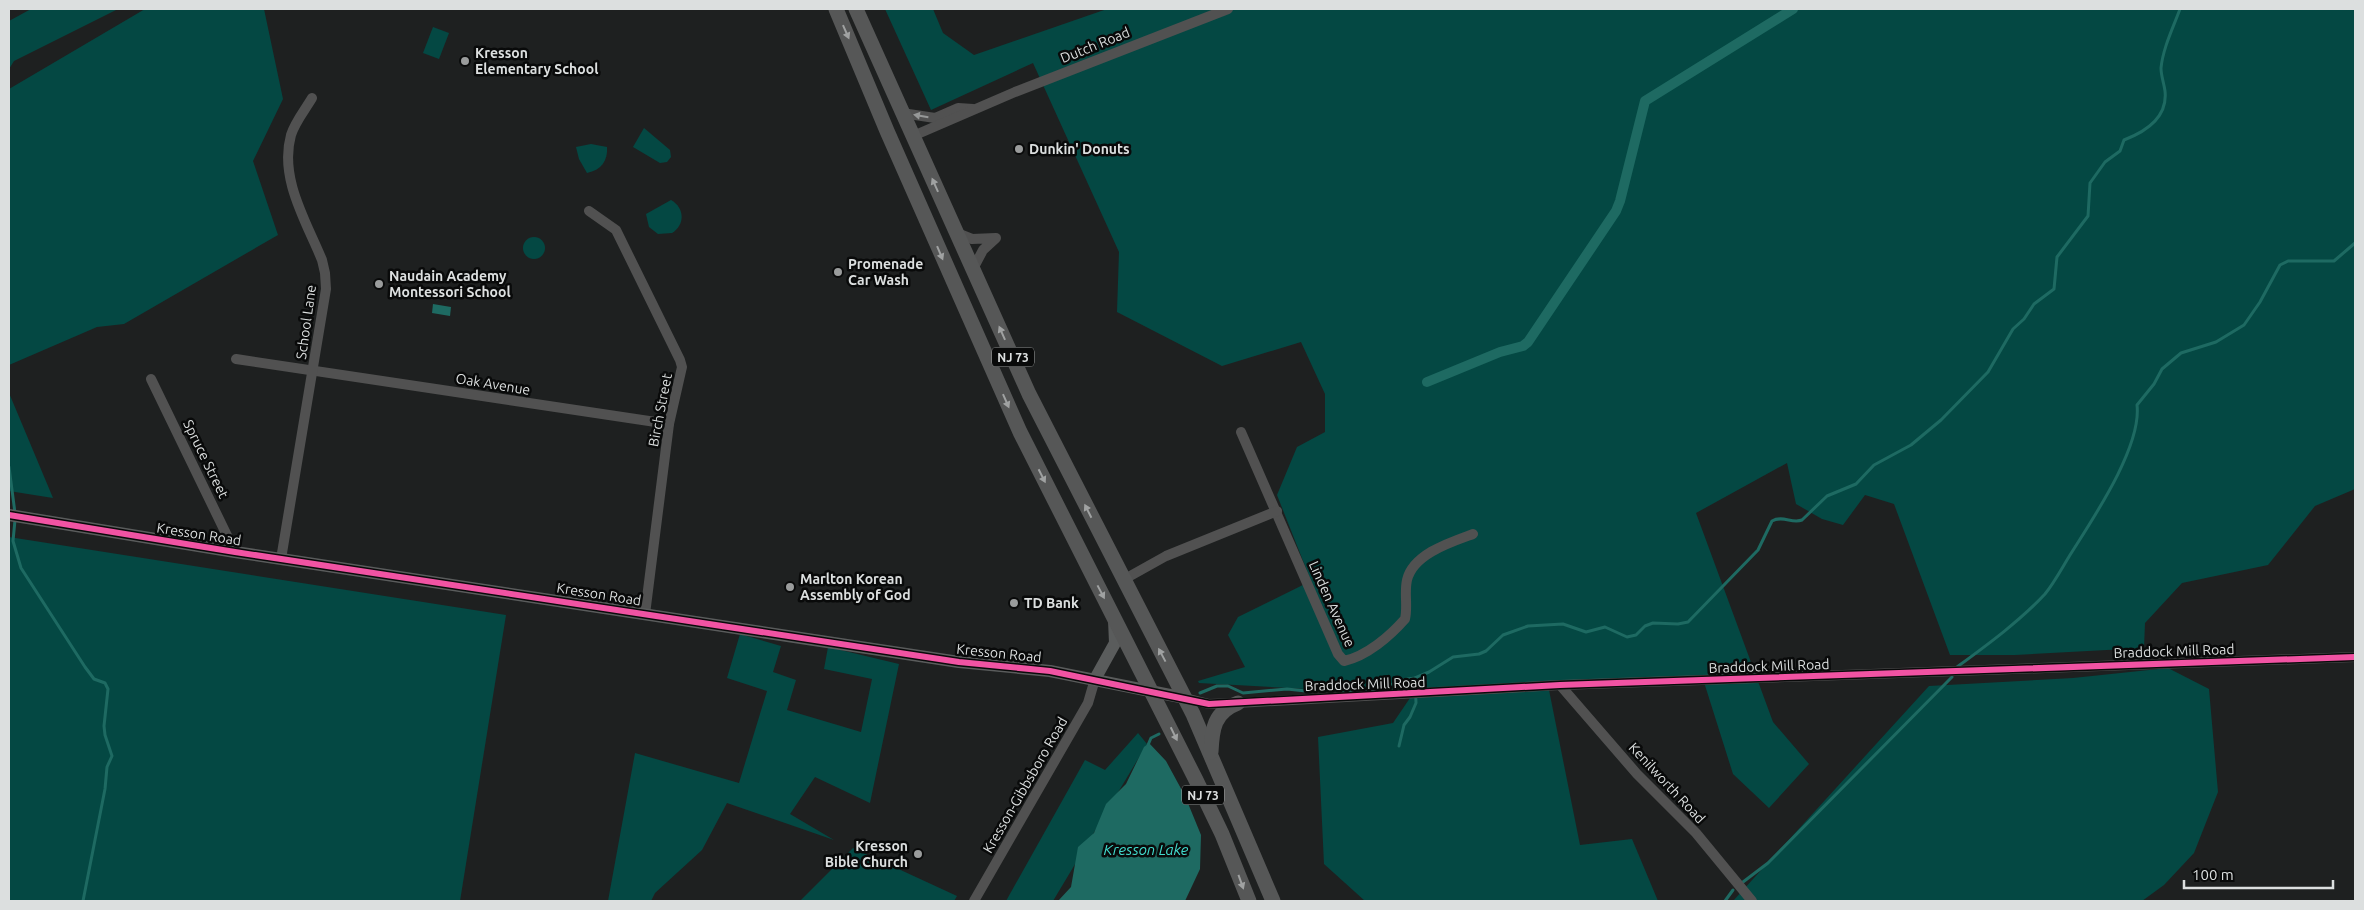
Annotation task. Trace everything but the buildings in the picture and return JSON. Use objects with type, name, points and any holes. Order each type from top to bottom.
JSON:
[{"type":"highway","name":"NJ 73","points":[[836,9],[887,131],[1020,432],[1222,834],[1249,901]]},
{"type":"highway","name":"NJ 73","points":[[856,9],[1029,394],[1185,698],[1273,901]]},
{"type":"highway","points":[[873,95],[885,103],[897,129],[907,136],[913,136]]},
{"type":"highway","points":[[1210,758],[1212,730],[1215,721],[1222,711],[1238,703]]},
{"type":"main road","name":"Kresson Road","points":[[9,515],[281,559],[959,662],[1050,671],[1185,698]]},
{"type":"main road","points":[[1095,679],[1115,642],[1113,615]]},
{"type":"street","name":"Dutch Road","points":[[913,136],[1146,39],[1228,9]]},
{"type":"street","name":"School Lane","points":[[281,559],[326,289],[326,273],[291,182],[288,154],[296,123],[312,98]]},
{"type":"street","name":"Dutch Road","points":[[902,113],[935,118],[958,108],[974,109]]},
{"type":"street","name":"Birch Street","points":[[588,211],[616,230],[682,367],[669,424],[645,614]]},
{"type":"street","points":[[956,233],[972,239],[996,238],[983,250],[972,269]]},
{"type":"street","name":"Oak Avenue","points":[[236,359],[669,424]]},
{"type":"street","name":"Spruce Street","points":[[151,379],[236,552]]},
{"type":"street","name":"Linden Avenue","points":[[1241,432],[1338,654],[1344,661],[1358,656],[1376,645],[1406,620],[1407,582],[1412,568],[1449,542],[1473,534]]},
{"type":"street","points":[[1123,580],[1166,556],[1277,512]]},
{"type":"street","name":"Braddock Mill Road","points":[[1185,698],[1209,704],[1238,703],[1560,685],[2355,657]]},
{"type":"street","name":"Kresson-Gibbsboro Road","points":[[974,901],[1088,703],[1095,679]]},
{"type":"street","name":"Kenilworth Road","points":[[1560,685],[1637,774],[1696,833],[1752,901]]},
{"type":"shaded area","points":[[31,9],[118,9],[14,61],[9,69],[9,21]]},
{"type":"shaded area","points":[[145,9],[264,9],[283,99],[253,161],[278,235],[124,324],[97,327],[9,365],[9,89]]},
{"type":"shaded area","points":[[885,9],[933,9],[943,33],[974,55],[1107,9],[2355,9],[2355,489],[2315,506],[2268,565],[2182,583],[2145,623],[2144,648],[2015,655],[1950,655],[1894,504],[1865,495],[1843,525],[1822,519],[1796,504],[1787,463],[1696,513],[1773,722],[1809,764],[1769,808],[1733,774],[1703,679],[1548,685],[1580,845],[1632,839],[1658,901],[1365,901],[1324,864],[1318,737],[1393,723],[1412,695],[1199,683],[1198,681],[1245,667],[1228,635],[1238,617],[1311,581],[1277,495],[1297,447],[1325,432],[1325,394],[1301,342],[1222,366],[1117,312],[1119,252],[1033,63],[931,110]]},
{"type":"shaded area","points":[[433,27],[449,33],[439,59],[423,53]]},
{"type":"shaded area","points":[[644,128],[670,150],[671,157],[667,162],[660,163],[633,147]]},
{"type":"shaded area","points":[[591,144],[607,147],[607,152],[603,164],[596,170],[587,173],[579,159],[576,147]]},
{"type":"shaded area","points":[[671,200],[679,207],[682,217],[681,221],[672,233],[658,234],[649,227],[646,214]]},
{"type":"shaded area","points":[[534,237],[542,240],[545,248],[542,256],[534,259],[526,256],[523,248],[526,240]]},
{"type":"shaded area","points":[[9,393],[53,498],[9,491]]},
{"type":"shaded area","points":[[9,537],[506,615],[460,901],[9,901]]},
{"type":"shaded area","points":[[740,634],[781,646],[773,672],[796,680],[787,710],[861,732],[872,679],[824,669],[828,647],[899,664],[870,803],[815,777],[790,814],[834,840],[727,803],[702,850],[655,893],[651,901],[608,901],[635,753],[739,783],[767,691],[727,678]]},
{"type":"shaded area","points":[[2168,668],[2209,689],[2218,792],[2194,853],[2164,885],[2142,901],[1733,901],[1929,686],[2073,678]]},
{"type":"shaded area","points":[[1138,733],[1147,744],[1053,901],[1006,901],[1085,760],[1105,770]]},
{"type":"shaded area","points":[[853,848],[957,896],[954,901],[800,901]]},
{"type":"water","points":[[433,304],[451,307],[450,316],[432,313]]},
{"type":"water","name":"Kresson Lake","points":[[1149,743],[1166,761],[1185,796],[1201,835],[1200,869],[1185,901],[1058,901],[1071,887],[1078,847],[1094,833],[1106,804],[1126,784],[1144,747]]},
{"type":"waterway","points":[[1427,382],[1500,352],[1523,346],[1528,342],[1616,211],[1645,101],[1793,9]]},
{"type":"waterway","points":[[1379,690],[1401,680],[1415,678],[1429,672],[1453,657],[1479,654],[1486,651],[1503,635],[1528,626],[1563,624],[1586,632],[1605,627],[1627,637],[1636,635],[1645,626],[1653,623],[1678,624],[1688,622],[1758,550],[1772,521],[1776,519],[1802,520],[1827,496],[1856,484],[1874,465],[1911,445],[1941,420],[1988,372],[2013,329],[2024,319],[2034,304],[2054,289],[2057,257],[2088,216],[2090,183],[2105,162],[2120,151],[2124,140],[2140,133],[2154,123],[2159,116],[2165,101],[2161,71],[2162,61],[2180,9]]},
{"type":"waterway","points":[[1957,667],[2014,623],[2052,585],[2114,483],[2132,441],[2137,405],[2154,384],[2162,369],[2181,353],[2216,342],[2244,325],[2260,302],[2280,265],[2288,261],[2334,261],[2355,243]]},
{"type":"waterway","points":[[9,467],[15,513]]},
{"type":"waterway","points":[[15,520],[13,541],[21,568],[85,667],[94,679],[105,683],[108,689],[104,726],[112,756],[107,767],[105,789],[83,901]]},
{"type":"waterway","points":[[1743,882],[1768,863],[1952,677]]},
{"type":"waterway","points":[[1399,746],[1404,725],[1416,703],[1415,678]]},
{"type":"waterway","points":[[1200,693],[1217,686],[1228,686],[1243,693],[1287,689],[1306,691],[1330,689],[1373,691]]},
{"type":"waterway","points":[[1148,745],[1151,738],[1159,734]]},
{"type":"waterway","points":[[1725,901],[1733,890]]},
{"type":"cycle path","points":[[9,515],[235,552],[959,662],[1050,671],[1209,704],[1560,685],[2355,657]]},
{"type":"place","name":"Kresson Elementary School","points":[[465,61]]},
{"type":"place","name":"Dunkin' Donuts","points":[[1019,149]]},
{"type":"place","name":"Promenade Car Wash","points":[[838,272]]},
{"type":"place","name":"Naudain Academy Montessori School","points":[[379,284]]},
{"type":"place","name":"Marlton Korean Assembly of God","points":[[790,587]]},
{"type":"place","name":"TD Bank","points":[[1014,603]]},
{"type":"place","name":"Kresson Bible Church","points":[[918,854]]}]
